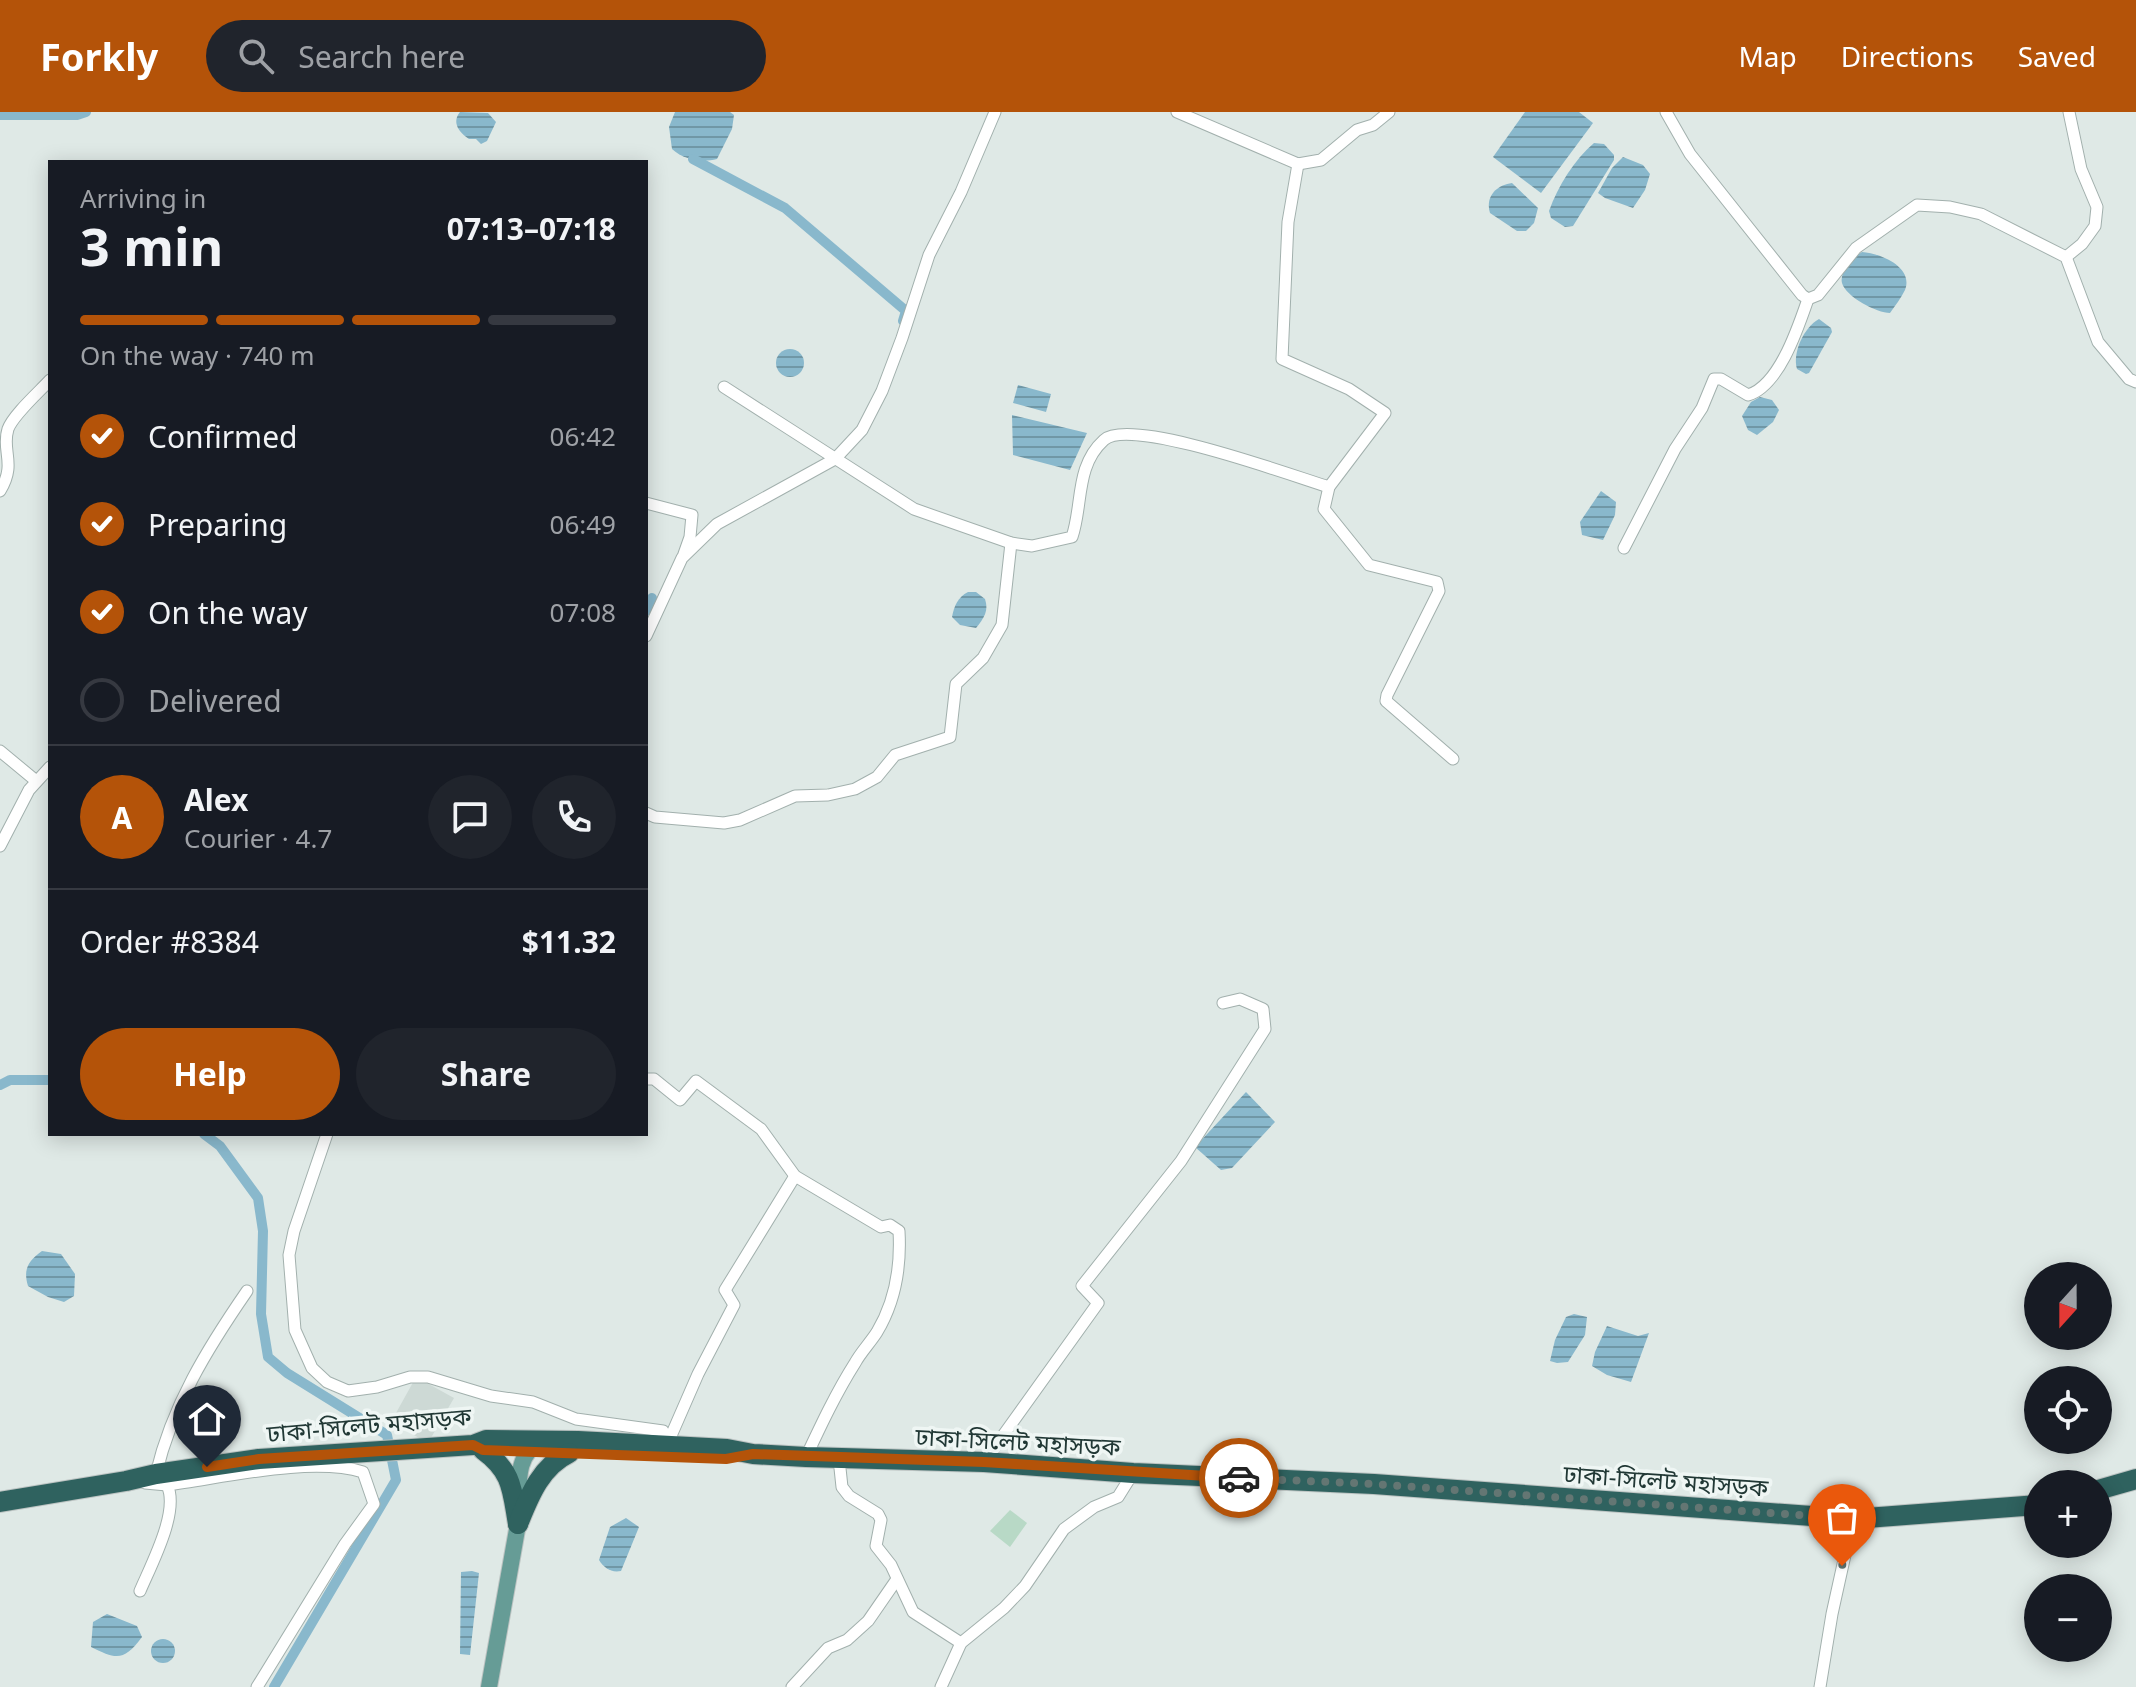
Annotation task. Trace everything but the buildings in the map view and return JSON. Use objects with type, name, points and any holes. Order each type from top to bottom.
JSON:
[{"type":"highway","name":"ঢাকা-সিলেট মহাসড়ক","points":[[0,1502],[126,1481],[161,1479],[259,1459],[529,1444],[667,1446],[839,1459],[984,1462],[1133,1473],[1374,1484],[1853,1519],[2024,1506]]},
{"type":"highway","points":[[529,1444],[569,1453],[726,1459],[753,1454]]},
{"type":"highway","points":[[469,1447],[501,1463],[508,1474],[519,1516]]},
{"type":"highway","points":[[519,1516],[544,1473],[557,1459],[569,1453]]},
{"type":"highway","points":[[2112,1486],[2136,1479]]},
{"type":"main road","points":[[489,1687],[519,1516],[517,1496],[523,1457],[529,1444]]},
{"type":"street","points":[[682,558],[717,524],[835,459],[862,430],[882,391],[929,255],[961,192],[995,112]]},
{"type":"street","points":[[1177,112],[1298,164],[1321,160],[1357,130],[1373,125],[1389,112]]},
{"type":"street","points":[[1655,112],[1669,116],[1690,154],[1808,299]]},
{"type":"street","points":[[2066,257],[2082,244],[2095,226],[2097,207],[2081,169],[2069,112]]},
{"type":"street","points":[[1298,164],[1288,222],[1282,359],[1349,389],[1385,413],[1329,487],[1324,509],[1369,565],[1437,582],[1439,591],[1386,701],[1453,759]]},
{"type":"street","points":[[1624,548],[1675,449],[1702,408],[1714,379],[1717,377],[1748,395],[1759,392],[1795,336],[1808,299],[1818,295],[1856,248],[1917,205],[1950,207],[1981,214],[2066,257],[2098,342],[2129,379],[2136,382]]},
{"type":"street","points":[[0,491],[10,467],[7,431],[48,382]]},
{"type":"street","points":[[724,387],[914,509],[1011,543],[1032,546],[1072,537],[1082,478],[1089,460],[1104,439],[1114,434],[1163,439],[1229,453],[1329,487]]},
{"type":"street","points":[[648,504],[692,515],[690,537],[648,632]]},
{"type":"street","points":[[648,814],[724,823],[740,820],[795,796],[828,795],[855,789],[877,777],[895,755],[950,737],[956,684],[983,658],[1002,625],[1011,543]]},
{"type":"street","points":[[0,751],[35,780]]},
{"type":"street","points":[[0,846],[35,780],[48,769]]},
{"type":"street","points":[[984,1462],[1098,1303],[1082,1286],[1181,1161],[1265,1029],[1263,1009],[1240,999],[1223,1003]]},
{"type":"street","points":[[648,1079],[654,1079],[680,1100],[696,1081],[761,1129],[795,1176],[881,1227],[890,1225],[899,1231],[900,1252],[891,1304],[884,1320],[856,1359],[806,1457]]},
{"type":"street","points":[[326,1136],[294,1231],[289,1255],[295,1330],[312,1368],[327,1382],[348,1391],[377,1387],[410,1377],[428,1377],[491,1396],[533,1402],[576,1419],[663,1431],[667,1446]]},
{"type":"street","points":[[667,1446],[698,1374],[734,1305],[725,1290],[795,1176]]},
{"type":"street","points":[[140,1591],[170,1515],[171,1493],[161,1479],[164,1440],[186,1389],[212,1342],[247,1291]]},
{"type":"street","points":[[839,1459],[842,1487],[849,1496],[878,1514],[881,1520],[876,1546],[891,1565],[913,1612],[961,1643]]},
{"type":"street","points":[[161,1479],[344,1466],[363,1472],[374,1504],[345,1544],[257,1687]]},
{"type":"street","points":[[941,1687],[961,1643],[1004,1608],[1025,1586],[1064,1529],[1094,1507],[1118,1497],[1133,1473]]},
{"type":"street","points":[[1820,1687],[1853,1519]]},
{"type":"street","points":[[792,1687],[828,1648],[847,1640],[868,1621],[897,1579]]},
{"type":"shaded area","points":[[416,1377],[454,1398],[428,1443],[391,1422]]},
{"type":"green space","points":[[1010,1510],[1027,1523],[1010,1547],[990,1531]]},
{"type":"water","points":[[460,112],[488,113],[496,122],[487,141],[481,144],[463,134],[456,120]]},
{"type":"water","points":[[675,112],[730,112],[734,115],[732,129],[717,159],[693,160],[672,149],[669,127]]},
{"type":"water","points":[[1525,112],[1579,112],[1593,123],[1541,193],[1493,157]]},
{"type":"water","points":[[1594,143],[1604,144],[1614,155],[1614,160],[1573,226],[1565,227],[1551,218],[1549,211],[1567,174]]},
{"type":"water","points":[[1623,157],[1643,165],[1650,174],[1645,190],[1633,208],[1598,193],[1612,168]]},
{"type":"water","points":[[1512,183],[1538,208],[1534,223],[1526,231],[1517,231],[1490,213],[1489,202],[1493,193],[1501,186]]},
{"type":"water","points":[[1862,252],[1886,258],[1905,274],[1905,290],[1890,313],[1863,303],[1849,294],[1842,283],[1845,270]]},
{"type":"water","points":[[1819,319],[1832,332],[1806,374],[1797,369],[1796,356],[1804,334]]},
{"type":"water","points":[[790,349],[800,353],[804,363],[800,373],[790,377],[780,373],[776,363],[780,353]]},
{"type":"water","points":[[1018,385],[1051,394],[1046,412],[1013,403]]},
{"type":"water","points":[[1760,397],[1772,400],[1779,410],[1773,422],[1757,435],[1748,430],[1742,416],[1751,402]]},
{"type":"water","points":[[1012,415],[1087,433],[1070,470],[1013,455]]},
{"type":"water","points":[[1601,491],[1616,502],[1615,515],[1603,540],[1582,535],[1580,522]]},
{"type":"water","points":[[968,592],[976,592],[986,603],[985,614],[976,628],[960,625],[952,617],[957,602]]},
{"type":"water","points":[[1246,1092],[1275,1122],[1232,1168],[1221,1170],[1195,1147]]},
{"type":"water","points":[[42,1251],[61,1254],[75,1274],[74,1296],[64,1302],[28,1286],[28,1266]]},
{"type":"water","points":[[1574,1314],[1587,1317],[1585,1335],[1568,1362],[1550,1361],[1555,1340],[1566,1317]]},
{"type":"water","points":[[1607,1326],[1638,1336],[1649,1333],[1631,1382],[1607,1375],[1592,1366]]},
{"type":"water","points":[[626,1518],[639,1527],[621,1571],[611,1571],[599,1560],[610,1527]]},
{"type":"water","points":[[461,1572],[479,1573],[470,1655],[460,1654]]},
{"type":"water","points":[[107,1614],[137,1626],[142,1637],[130,1651],[120,1656],[91,1647],[93,1622]]},
{"type":"water","points":[[163,1639],[171,1643],[175,1651],[171,1659],[163,1663],[155,1659],[151,1651],[155,1643]]},
{"type":"waterway","points":[[0,115],[77,115],[86,112]]},
{"type":"waterway","points":[[693,159],[785,208],[906,311],[903,321]]},
{"type":"waterway","points":[[648,607],[652,598]]},
{"type":"waterway","points":[[0,1085],[10,1080],[48,1080]]},
{"type":"waterway","points":[[207,1136],[220,1146],[258,1198],[263,1231],[261,1314],[268,1357],[287,1373],[387,1435],[396,1480],[274,1687]]},
{"type":"way so far","points":[[1239,1478],[1374,1484],[1853,1519],[1842,1566]]},
{"type":"route","points":[[207,1467],[259,1459],[473,1445],[483,1450],[726,1459],[753,1454],[984,1462],[1239,1478]]}]
